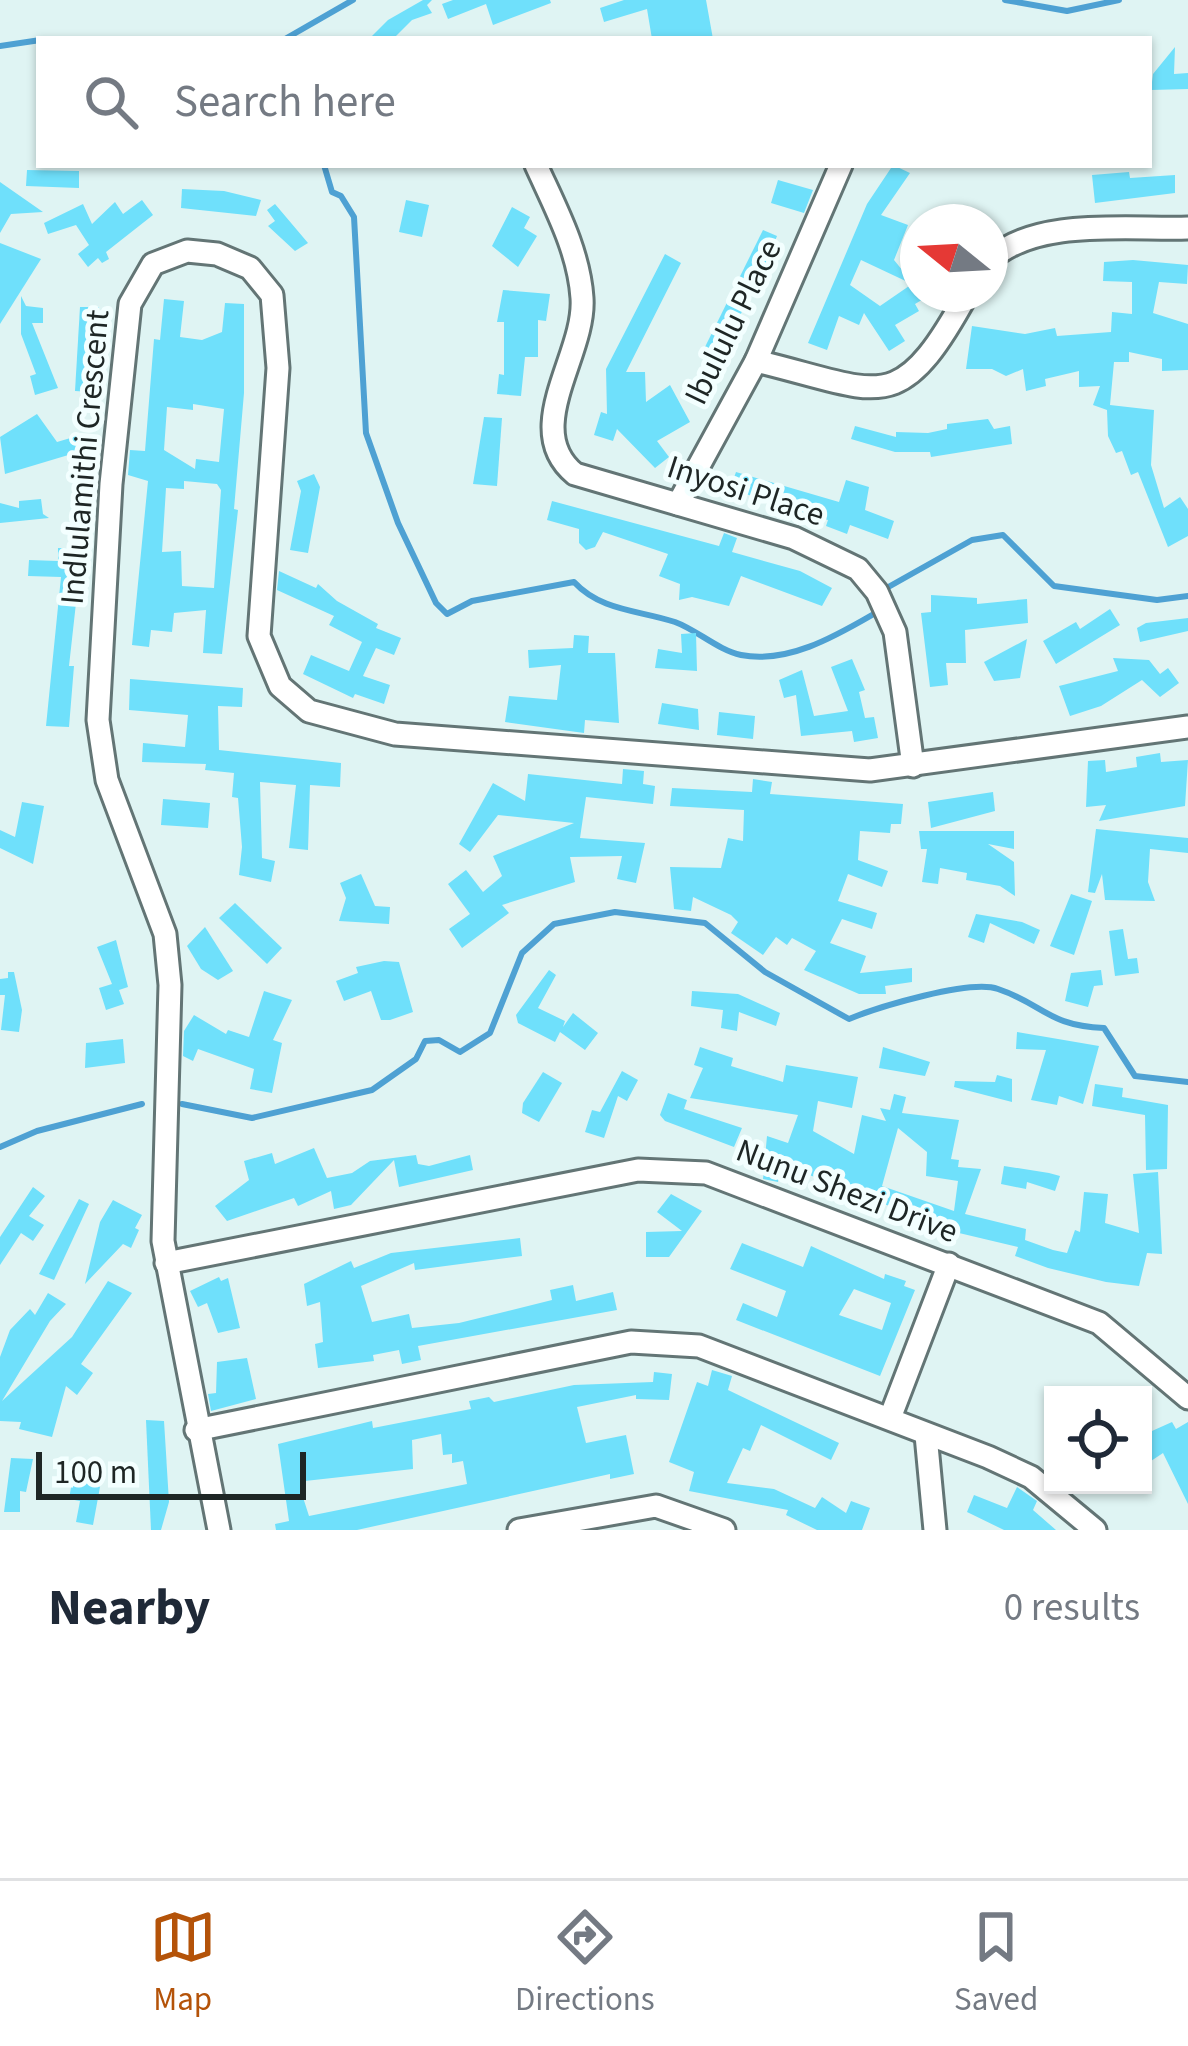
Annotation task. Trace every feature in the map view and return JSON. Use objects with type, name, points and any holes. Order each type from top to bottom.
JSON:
[{"type":"street","name":"Inyosi Place","points":[[537,168],[577,260],[581,332],[552,426],[555,454],[575,473],[806,542],[857,569],[877,592],[895,632],[913,766]]},
{"type":"street","name":"Ibululu Place","points":[[678,504],[756,361],[840,168]]},
{"type":"street","points":[[1008,248],[1058,233],[1188,228]]},
{"type":"street","name":"Indlulamithi Crescent","points":[[219,1530],[166,1263],[170,986],[165,934],[107,780],[98,721],[111,484],[130,304],[152,264],[187,251],[217,254],[250,268],[272,295],[278,368],[260,636],[280,686],[309,711],[395,734],[799,766],[913,766],[1188,727]]},
{"type":"street","points":[[756,361],[857,385],[894,385],[924,366],[956,312]]},
{"type":"street","name":"Nunu Shezi Drive","points":[[166,1263],[638,1170],[679,1170],[738,1182],[1099,1323],[1188,1398]]},
{"type":"street","points":[[890,1418],[949,1264]]},
{"type":"street","points":[[196,1430],[564,1353],[665,1340],[699,1346],[1031,1477],[1095,1530]]},
{"type":"street","points":[[926,1436],[935,1530]]},
{"type":"street","points":[[519,1530],[656,1506],[724,1530]]},
{"type":"building","points":[[423,0],[432,0],[427,5],[432,13],[412,20],[396,36],[372,36],[388,20]]},
{"type":"building","points":[[453,0],[551,3],[493,25],[486,4],[448,19],[442,4]]},
{"type":"building","points":[[624,0],[706,0],[712,36],[652,36],[647,9],[604,22],[600,8]]},
{"type":"building","points":[[1175,47],[1174,74],[1188,73],[1188,89],[1152,90],[1153,74]]},
{"type":"building","points":[[891,168],[899,168],[910,173],[881,215],[900,222],[894,260],[900,278],[861,260],[850,285],[880,306],[900,292],[900,312],[917,312],[895,325],[905,341],[889,351],[864,313],[859,325],[839,316],[827,350],[808,343],[867,204]]},
{"type":"building","points":[[27,170],[79,171],[79,188],[26,186]]},
{"type":"building","points":[[1129,172],[1130,178],[1175,175],[1175,193],[1095,203],[1092,175]]},
{"type":"building","points":[[778,180],[813,190],[804,213],[771,203]]},
{"type":"building","points":[[0,182],[43,212],[11,214],[0,233]]},
{"type":"building","points":[[182,189],[224,191],[261,200],[256,216],[181,208]]},
{"type":"building","points":[[142,200],[153,215],[106,252],[109,259],[102,263],[98,258],[88,267],[78,254],[89,245],[76,225],[48,234],[44,223],[83,204],[92,224],[115,202],[123,214]]},
{"type":"building","points":[[406,200],[429,205],[422,237],[399,232]]},
{"type":"building","points":[[275,204],[308,243],[295,251],[268,226],[275,221],[267,210]]},
{"type":"building","points":[[512,207],[530,217],[524,228],[537,236],[518,267],[492,246]]},
{"type":"building","points":[[763,230],[777,236],[765,266],[720,355],[704,349]]},
{"type":"building","points":[[0,243],[41,259],[0,324]]},
{"type":"building","points":[[665,254],[681,263],[626,372],[645,372],[646,402],[670,385],[690,422],[657,441],[669,457],[655,468],[617,429],[613,441],[594,435],[601,412],[607,414],[606,369]]},
{"type":"building","points":[[1104,262],[1188,265],[1187,284],[1159,282],[1153,313],[1188,324],[1188,370],[1162,371],[1162,359],[1129,352],[1129,362],[1114,362],[1110,405],[1154,410],[1151,465],[1164,508],[1180,497],[1188,509],[1188,536],[1168,547],[1138,472],[1131,475],[1122,451],[1116,453],[1108,436],[1107,410],[1093,405],[1100,386],[1079,387],[1079,371],[1045,379],[1046,386],[1026,391],[1023,369],[1006,376],[992,369],[966,369],[972,326],[1025,334],[1055,328],[1057,336],[1111,332],[1112,312],[1132,314],[1132,282],[1103,281]]},
{"type":"building","points":[[503,290],[550,294],[546,321],[538,320],[538,357],[525,357],[521,396],[497,394],[499,374],[504,375],[504,322],[497,322]]},
{"type":"building","points":[[21,296],[26,306],[43,308],[43,323],[32,323],[58,388],[35,395],[30,376],[36,374],[21,334]]},
{"type":"building","points":[[164,299],[184,301],[180,337],[202,340],[222,332],[225,303],[244,304],[244,393],[234,509],[238,510],[222,654],[203,653],[206,610],[174,613],[172,632],[151,630],[149,647],[132,645],[148,481],[128,475],[130,450],[145,451],[154,339],[160,340]],"holes":[[[193,404],[224,409],[219,462],[196,459],[195,469],[164,450],[167,407],[193,410]],[[184,481],[217,484],[221,490],[214,588],[182,586],[181,551],[162,552],[166,488],[184,489]]]},
{"type":"building","points":[[80,307],[99,307],[92,392],[75,391]]},
{"type":"building","points":[[37,414],[57,442],[84,434],[75,453],[5,474],[0,437]]},
{"type":"building","points":[[484,417],[502,418],[497,486],[473,484]]},
{"type":"building","points":[[988,419],[994,429],[1010,426],[1012,444],[931,457],[930,452],[895,452],[851,439],[855,426],[896,437],[896,432],[928,433],[947,429],[947,424]]},
{"type":"building","points":[[736,472],[839,502],[846,480],[869,487],[865,510],[894,521],[888,539],[850,525],[847,534],[826,526],[828,520],[730,489]]},
{"type":"building","points":[[314,474],[320,487],[308,553],[290,550],[301,491],[297,481]]},
{"type":"building","points":[[41,499],[43,514],[49,518],[0,523],[0,503],[19,508],[19,501]]},
{"type":"building","points":[[552,501],[719,546],[724,533],[737,538],[732,552],[800,571],[832,588],[822,606],[741,576],[729,606],[692,597],[679,600],[680,584],[659,576],[668,554],[603,532],[595,547],[586,550],[579,543],[579,529],[547,520]]},
{"type":"building","points":[[58,548],[82,549],[69,666],[74,666],[69,727],[46,726],[61,577],[28,576],[29,560],[58,561]]},
{"type":"building","points":[[279,571],[316,588],[318,584],[337,601],[378,624],[376,628],[401,638],[394,655],[376,648],[363,676],[390,685],[384,704],[355,694],[353,698],[303,674],[311,655],[349,671],[362,642],[329,625],[334,616],[277,590]]},
{"type":"building","points":[[931,595],[977,598],[977,604],[1027,599],[1028,623],[965,630],[966,663],[946,663],[948,685],[930,687],[921,613],[931,612]]},
{"type":"building","points":[[1110,609],[1120,625],[1056,664],[1043,641],[1076,622],[1080,629]]},
{"type":"building","points":[[1188,618],[1188,631],[1140,642],[1137,628],[1146,623]]},
{"type":"building","points":[[696,633],[697,671],[655,668],[658,649],[682,653],[681,634]]},
{"type":"building","points":[[574,635],[589,636],[588,653],[615,653],[619,723],[585,720],[584,733],[505,722],[509,696],[557,700],[561,665],[529,668],[528,650],[573,648]]},
{"type":"building","points":[[1027,639],[1020,678],[994,681],[984,662]]},
{"type":"building","points":[[1113,658],[1149,660],[1160,674],[1168,668],[1179,683],[1160,697],[1142,680],[1101,706],[1070,716],[1059,686],[1118,671]]},
{"type":"building","points":[[852,659],[865,690],[859,692],[865,718],[874,717],[878,738],[854,742],[852,731],[801,736],[796,695],[784,698],[779,680],[802,670],[814,716],[848,711],[831,667]]},
{"type":"building","points":[[130,679],[243,688],[242,707],[218,706],[219,750],[341,763],[340,787],[310,785],[308,850],[289,848],[296,785],[260,782],[262,858],[275,861],[271,882],[239,875],[242,847],[238,798],[232,797],[234,773],[205,770],[206,764],[142,762],[143,743],[185,747],[188,715],[129,710]]},
{"type":"building","points":[[662,703],[698,709],[699,730],[658,724]]},
{"type":"building","points":[[719,712],[755,716],[753,739],[717,735]]},
{"type":"building","points":[[1160,753],[1161,762],[1188,760],[1185,806],[1099,821],[1106,805],[1086,807],[1088,761],[1105,760],[1106,772],[1137,767],[1136,757]]},
{"type":"building","points":[[623,769],[644,771],[643,784],[655,786],[653,804],[586,797],[580,838],[645,843],[636,883],[617,879],[622,856],[570,857],[575,882],[502,905],[509,913],[462,948],[449,929],[470,914],[448,884],[466,870],[483,892],[502,876],[493,856],[574,823],[498,815],[470,852],[459,844],[493,783],[525,801],[528,774],[622,784]]},
{"type":"building","points":[[753,779],[772,782],[770,794],[903,804],[901,824],[891,824],[890,833],[860,831],[858,860],[888,871],[882,887],[848,874],[838,901],[877,913],[872,929],[842,919],[830,943],[866,956],[860,973],[912,968],[912,982],[885,986],[886,994],[859,994],[804,970],[816,951],[792,938],[787,945],[776,937],[763,955],[731,933],[738,922],[731,915],[693,897],[691,911],[674,909],[670,867],[721,868],[728,838],[743,841],[744,810],[670,806],[672,788],[752,792]]},
{"type":"building","points":[[993,792],[995,811],[931,828],[928,802]]},
{"type":"building","points":[[163,799],[210,803],[208,828],[161,825]]},
{"type":"building","points":[[22,802],[44,806],[33,864],[0,848],[0,830],[15,837]]},
{"type":"building","points":[[1096,829],[1188,838],[1188,853],[1150,849],[1148,882],[1155,901],[1105,900],[1102,874],[1095,893],[1088,892]]},
{"type":"building","points":[[919,831],[1014,831],[1014,849],[988,844],[1014,862],[1015,896],[1000,886],[966,880],[967,873],[940,868],[938,884],[922,882],[927,849],[921,849]]},
{"type":"building","points":[[361,874],[375,906],[390,907],[389,924],[339,921],[346,898],[340,883]]},
{"type":"building","points":[[1071,894],[1092,901],[1074,955],[1050,946]]},
{"type":"building","points":[[235,903],[282,948],[267,964],[219,918]]},
{"type":"building","points":[[976,914],[1040,930],[1034,944],[990,923],[984,943],[968,937]]},
{"type":"building","points":[[205,927],[233,971],[218,980],[201,969],[187,946]]},
{"type":"building","points":[[1123,929],[1128,959],[1137,958],[1139,973],[1115,976],[1109,931]]},
{"type":"building","points":[[116,940],[128,987],[119,990],[124,1004],[106,1010],[99,988],[112,984],[97,947]]},
{"type":"building","points":[[399,962],[413,1012],[390,1020],[381,1020],[371,991],[344,1001],[336,981],[358,973],[356,967]]},
{"type":"building","points":[[549,970],[556,975],[538,1008],[565,1021],[563,1027],[573,1013],[598,1033],[585,1050],[560,1032],[555,1042],[518,1023],[516,1015]]},
{"type":"building","points":[[1101,970],[1103,985],[1094,986],[1088,1007],[1065,1001],[1071,973]]},
{"type":"building","points":[[8,972],[14,972],[22,1010],[19,1032],[1,1030],[5,995],[0,995],[0,979],[8,978]]},
{"type":"building","points":[[264,991],[292,1000],[273,1040],[282,1043],[272,1093],[250,1089],[254,1069],[198,1049],[193,1061],[183,1056],[184,1031],[194,1015],[226,1034],[228,1030],[249,1037]]},
{"type":"building","points":[[692,991],[738,994],[780,1013],[776,1026],[739,1012],[737,1031],[721,1028],[723,1010],[691,1006]]},
{"type":"building","points":[[1017,1032],[1099,1046],[1083,1104],[1059,1096],[1057,1105],[1031,1100],[1046,1050],[1016,1049]]},
{"type":"building","points":[[123,1039],[125,1063],[85,1068],[86,1043]]},
{"type":"building","points":[[700,1047],[733,1058],[731,1066],[783,1082],[786,1065],[858,1077],[852,1108],[818,1101],[813,1131],[854,1154],[862,1115],[886,1121],[880,1108],[890,1110],[894,1094],[906,1097],[902,1113],[959,1120],[951,1159],[959,1160],[958,1167],[981,1169],[965,1214],[1026,1229],[1025,1240],[1053,1250],[1067,1253],[1075,1230],[1080,1232],[1084,1192],[1108,1194],[1105,1223],[1139,1233],[1133,1174],[1158,1172],[1162,1254],[1147,1253],[1139,1286],[1106,1282],[1048,1268],[1015,1256],[1018,1247],[959,1233],[781,1164],[778,1182],[763,1179],[767,1136],[788,1143],[798,1115],[690,1098],[703,1068],[694,1065]],"holes":[[[898,1128],[927,1152],[926,1176],[958,1181],[954,1211],[882,1186]]]},
{"type":"building","points":[[883,1047],[930,1062],[925,1076],[879,1068]]},
{"type":"building","points":[[622,1071],[638,1080],[627,1101],[618,1096],[604,1138],[585,1132],[592,1110],[600,1112]]},
{"type":"building","points":[[543,1072],[562,1083],[539,1122],[522,1113],[523,1103]]},
{"type":"building","points":[[997,1075],[1012,1079],[1012,1102],[954,1087],[955,1081],[995,1082]]},
{"type":"building","points":[[1095,1084],[1123,1088],[1122,1097],[1168,1105],[1167,1169],[1146,1170],[1145,1115],[1092,1106]]},
{"type":"building","points":[[668,1093],[687,1100],[684,1109],[742,1128],[734,1147],[665,1121],[660,1115]]},
{"type":"building","points":[[314,1148],[327,1178],[352,1173],[370,1161],[416,1155],[418,1164],[429,1166],[470,1155],[473,1170],[399,1187],[394,1160],[351,1205],[334,1209],[331,1191],[298,1206],[294,1198],[227,1221],[215,1206],[249,1180],[244,1161],[272,1153],[275,1164]]},
{"type":"building","points":[[1004,1166],[1060,1176],[1055,1191],[1027,1182],[1026,1189],[1001,1184]]},
{"type":"building","points":[[33,1187],[45,1196],[29,1216],[44,1225],[33,1241],[21,1233],[0,1265],[0,1237]]},
{"type":"building","points":[[671,1194],[702,1211],[669,1257],[646,1257],[646,1232],[682,1231],[657,1212]]},
{"type":"building","points":[[79,1199],[89,1204],[54,1280],[39,1274]]},
{"type":"building","points":[[113,1200],[142,1215],[135,1228],[139,1230],[131,1248],[123,1244],[85,1284],[100,1222]]},
{"type":"building","points":[[520,1238],[522,1256],[415,1270],[414,1263],[361,1286],[372,1322],[409,1314],[412,1328],[459,1323],[552,1300],[550,1290],[573,1285],[576,1301],[613,1292],[617,1310],[418,1346],[421,1360],[402,1364],[399,1350],[373,1355],[374,1361],[318,1368],[315,1344],[323,1342],[320,1302],[307,1306],[304,1284],[351,1261],[354,1268],[391,1253]]},
{"type":"building","points":[[742,1243],[803,1267],[811,1246],[884,1279],[885,1274],[906,1281],[904,1286],[915,1290],[880,1376],[736,1320],[743,1303],[777,1317],[786,1291],[730,1269]],"holes":[[[854,1289],[891,1303],[882,1330],[839,1315]]]},
{"type":"building","points":[[219,1277],[221,1281],[228,1278],[240,1328],[218,1333],[207,1303],[198,1307],[190,1291]]},
{"type":"building","points":[[108,1281],[132,1293],[81,1364],[93,1373],[77,1395],[66,1386],[52,1437],[19,1429],[21,1422],[0,1421],[0,1357],[10,1330],[30,1309],[35,1315],[48,1293],[66,1304],[50,1321],[2,1401],[72,1337]]},
{"type":"building","points":[[247,1358],[256,1399],[211,1411],[208,1394],[216,1393],[217,1362]]},
{"type":"building","points":[[712,1370],[732,1376],[728,1390],[839,1443],[831,1460],[761,1425],[750,1451],[743,1448],[727,1483],[774,1489],[815,1508],[822,1497],[846,1513],[851,1501],[870,1508],[862,1530],[817,1530],[786,1515],[788,1510],[689,1491],[694,1472],[669,1462],[697,1382],[708,1386]]},
{"type":"building","points":[[654,1372],[672,1374],[669,1400],[636,1399],[636,1395],[577,1407],[586,1443],[626,1435],[634,1474],[610,1479],[610,1474],[357,1530],[276,1530],[275,1524],[289,1521],[278,1444],[372,1421],[373,1428],[471,1409],[469,1401],[489,1397],[494,1402],[574,1385],[653,1382]],"holes":[[[441,1434],[443,1455],[452,1454],[452,1463],[463,1461],[467,1484],[309,1516],[300,1488],[305,1481],[413,1469],[412,1440]]]},
{"type":"building","points":[[146,1420],[164,1421],[169,1502],[161,1530],[151,1530]]},
{"type":"building","points":[[1172,1422],[1176,1429],[1188,1422],[1188,1504],[1163,1453],[1152,1460],[1152,1431]]},
{"type":"building","points":[[11,1458],[33,1459],[26,1492],[20,1491],[20,1512],[4,1512]]},
{"type":"building","points":[[73,1476],[92,1478],[100,1487],[93,1525],[76,1522],[80,1501],[69,1499]]},
{"type":"building","points":[[1017,1487],[1037,1501],[1033,1510],[1056,1530],[1004,1530],[967,1512],[974,1495],[1007,1508]]},
{"type":"waterway","points":[[290,36],[353,0]]},
{"type":"waterway","points":[[1005,0],[1067,11],[1119,0]]},
{"type":"waterway","points":[[0,46],[36,41]]},
{"type":"waterway","points":[[325,168],[332,192],[341,196],[354,217],[366,433],[398,523],[436,603],[447,614],[472,601],[574,582],[608,604],[675,622],[732,652],[758,657],[810,647],[872,615]]},
{"type":"waterway","points":[[883,590],[972,540],[1003,535],[1054,586],[1157,600],[1188,596]]},
{"type":"waterway","points":[[182,1104],[252,1118],[372,1090],[416,1059],[425,1041],[439,1040],[460,1052],[490,1033],[522,953],[554,924],[615,912],[705,923],[765,972],[849,1019],[946,991],[998,989],[1058,1019],[1104,1028],[1135,1076],[1188,1082]]},
{"type":"waterway","points":[[0,1147],[37,1131],[142,1104]]}]
